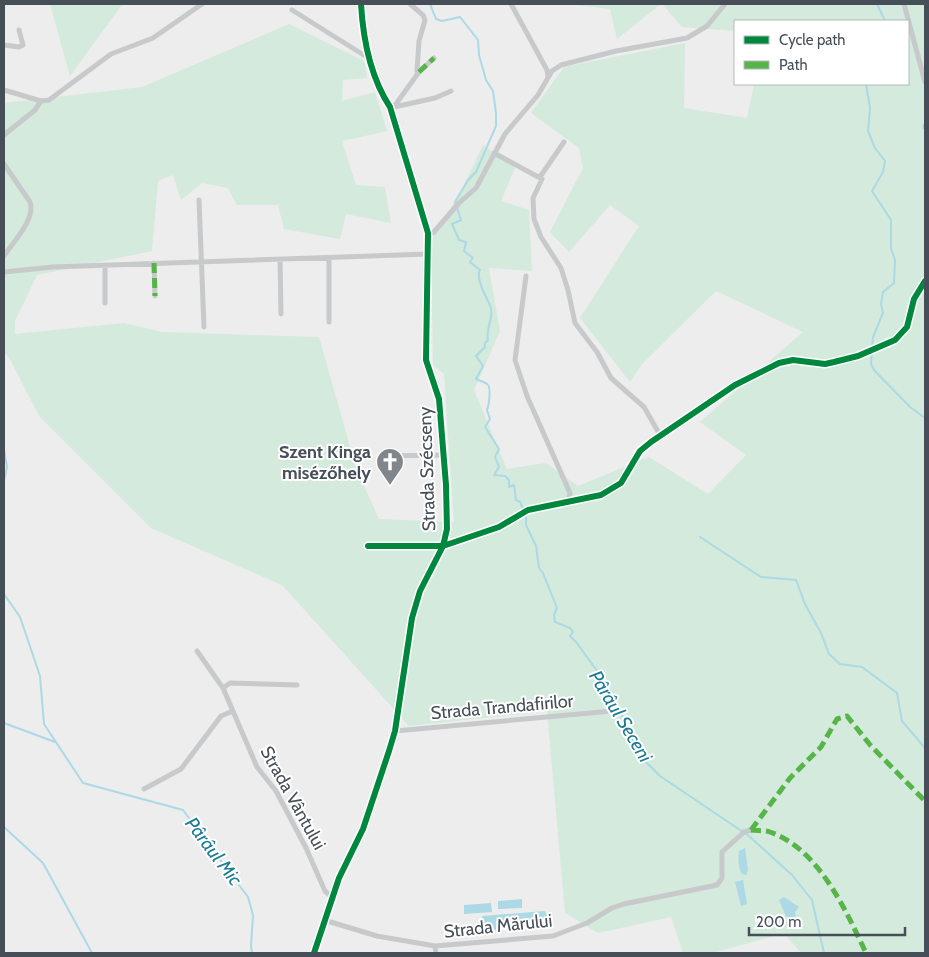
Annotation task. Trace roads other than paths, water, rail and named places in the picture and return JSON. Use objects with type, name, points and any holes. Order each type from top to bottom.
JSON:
[{"type":"street","points":[[4,90],[41,101],[49,100],[111,54],[164,32],[202,4]]},
{"type":"street","name":"Strada Szécseny","points":[[314,953],[332,897],[362,829],[395,731],[412,618],[420,591],[443,546],[447,529],[439,396],[426,360],[428,233],[392,107],[383,96],[370,60],[361,4]]},
{"type":"street","points":[[410,4],[423,15],[425,20],[417,55],[417,71],[419,72]]},
{"type":"street","points":[[511,4],[547,70],[548,78]]},
{"type":"street","points":[[428,233],[433,233],[456,206],[476,188],[504,134],[538,95],[548,78],[561,65],[654,42],[676,42],[696,34],[707,26],[725,4]]},
{"type":"street","points":[[904,4],[908,20]]},
{"type":"street","points":[[292,10],[370,60]]},
{"type":"street","points":[[909,23],[925,82]]},
{"type":"street","points":[[4,45],[18,47],[23,45],[19,30]]},
{"type":"street","points":[[392,107],[419,72],[434,58]]},
{"type":"street","points":[[392,107],[435,98],[450,91]]},
{"type":"street","points":[[4,135],[36,110],[41,101]]},
{"type":"street","points":[[564,142],[540,176],[542,179],[533,198],[534,219],[541,237],[560,268],[568,290],[575,323],[597,352],[611,378],[644,407],[660,435]]},
{"type":"street","points":[[494,153],[540,176]]},
{"type":"street","points":[[4,164],[30,202],[32,209],[29,217],[4,256]]},
{"type":"street","points":[[199,200],[204,327]]},
{"type":"street","points":[[4,272],[105,265],[428,254]]},
{"type":"street","points":[[329,258],[330,322]]},
{"type":"street","points":[[280,260],[281,314]]},
{"type":"street","points":[[154,263],[155,296]]},
{"type":"street","points":[[105,265],[105,304]]},
{"type":"street","points":[[526,276],[515,360],[527,396],[570,493],[568,503]]},
{"type":"street","points":[[368,546],[443,546],[499,527],[524,512],[601,495],[615,488],[626,477],[640,451],[660,435],[735,385],[779,363],[793,360],[825,364],[844,360],[895,340],[907,327],[914,299],[925,281]]},
{"type":"street","points":[[382,456],[443,455]]},
{"type":"street","name":"Strada Vântului","points":[[197,651],[223,688],[257,767],[276,791],[306,848],[325,891],[332,897]]},
{"type":"street","points":[[223,688],[230,683],[296,685]]},
{"type":"street","points":[[144,789],[181,769],[221,716],[233,711]]},
{"type":"street","name":"Strada Trandafirilor","points":[[395,731],[612,711]]},
{"type":"street","name":"Strada Mărului","points":[[324,920],[377,936],[436,946],[554,936],[587,923],[612,908],[624,904],[717,885],[722,878],[722,852],[744,833],[751,830]]},
{"type":"street","points":[[436,946],[436,953]]},
{"type":"water","points":[[745,848],[748,870],[746,875],[742,874],[738,860],[739,851]]},
{"type":"water","points":[[743,880],[747,904],[741,906],[735,882]]},
{"type":"water","points":[[784,897],[799,907],[795,912],[796,921],[789,923],[779,900]]},
{"type":"water","points":[[522,899],[522,908],[498,909],[498,901]]},
{"type":"water","points":[[491,903],[492,912],[464,914],[464,905]]},
{"type":"water","points":[[545,911],[550,922],[547,926],[483,931],[482,916]]},
{"type":"waterway","name":"Pârâul Seceni","points":[[430,4],[436,19],[442,21],[460,17],[478,40],[479,55],[486,80],[493,91],[496,126],[476,172],[468,180],[455,202],[461,220],[452,224],[459,240],[466,242],[464,251],[473,258],[470,262],[480,270],[480,282],[491,309],[488,340],[485,343],[485,347],[476,356],[483,366],[476,379],[486,383],[489,387],[487,410],[490,419],[485,427],[499,449],[495,457],[499,467],[494,475],[505,476],[509,480],[509,487],[514,485],[516,500],[520,502],[526,515],[526,525],[536,546],[539,568],[543,573],[557,608],[554,615],[555,622],[570,628],[573,632],[570,636],[598,672],[600,679],[613,694],[633,742],[645,761],[660,776],[749,836],[792,875],[812,900],[824,953]]},
{"type":"waterway","points":[[877,4],[885,20]]},
{"type":"waterway","points":[[866,85],[870,108],[868,131],[875,148],[885,161],[883,172],[872,191],[891,220],[891,249],[895,260],[894,283],[883,292],[881,304],[883,313],[873,337],[871,364],[874,370],[910,407],[925,418]]},
{"type":"waterway","name":"Pârâul Mic","points":[[4,450],[7,467],[4,481]]},
{"type":"waterway","points":[[700,537],[761,577],[796,580],[805,604],[821,633],[829,654],[840,664],[862,667],[897,693],[902,721],[925,748]]},
{"type":"waterway","name":"Pârâul Mic","points":[[4,594],[20,617],[40,676],[44,724],[83,783],[183,810],[248,897],[253,915],[252,953]]},
{"type":"waterway","name":"Pârâul Mic","points":[[4,723],[55,742]]},
{"type":"waterway","points":[[4,827],[43,863],[92,953]]},
{"type":"place","name":"Szent Kinga misézőhely","points":[[390,486]]}]
